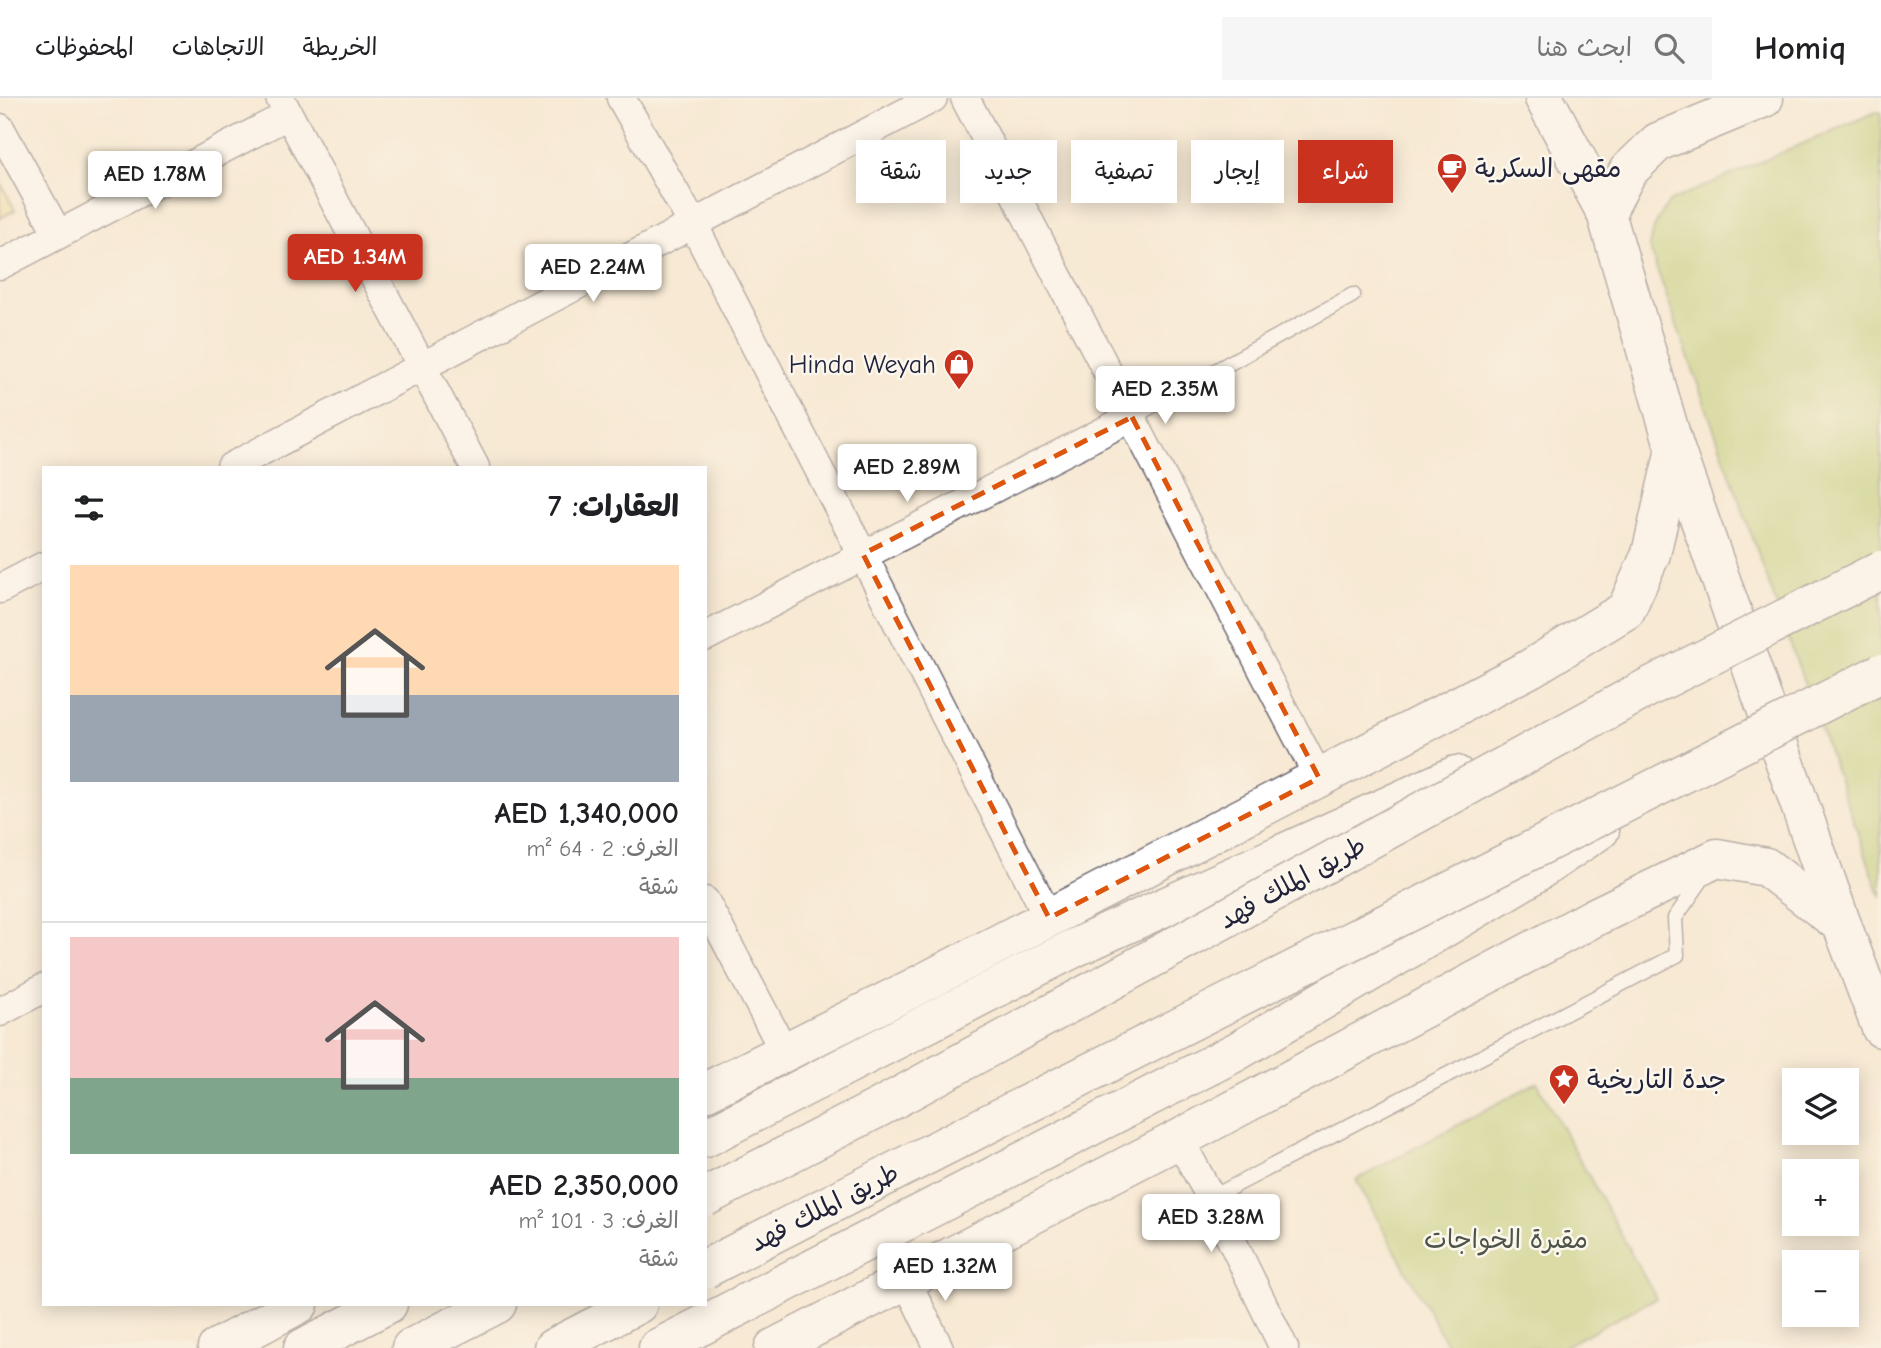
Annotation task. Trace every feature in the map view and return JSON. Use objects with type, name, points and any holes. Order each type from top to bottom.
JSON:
[{"type":"main road","points":[[1544,98],[1606,213],[1675,449],[1842,925],[1881,1028]]},
{"type":"main road","points":[[1606,213],[1628,171],[1658,142],[1764,98]]},
{"type":"main road","points":[[707,1091],[1049,918],[1531,668],[1626,610],[1651,554],[1675,449]]},
{"type":"main road","name":"طريق الملك فهد","points":[[707,1196],[880,1107],[1649,687],[1881,570]]},
{"type":"main road","name":"طريق الملك فهد","points":[[707,1268],[918,1158],[1881,673]]},
{"type":"main road","points":[[707,1137],[1074,948],[1649,687]]},
{"type":"main road","points":[[658,1348],[1236,1052],[1528,878],[1687,773]]},
{"type":"main road","points":[[774,1348],[1179,1139],[1595,917],[1717,858],[1766,867],[1842,925]]},
{"type":"main road","points":[[217,1348],[295,1306]]},
{"type":"main road","points":[[303,1348],[384,1306]]},
{"type":"main road","points":[[411,1348],[493,1306]]},
{"type":"main road","points":[[552,1348],[634,1306]]},
{"type":"street","points":[[621,98],[693,224],[1049,918]]},
{"type":"street","points":[[233,466],[933,98]]},
{"type":"street","points":[[965,98],[1320,778]]},
{"type":"street","points":[[0,265],[284,106],[474,466]]},
{"type":"street","points":[[0,128],[58,234]]},
{"type":"street","points":[[707,636],[1132,417]]},
{"type":"street","points":[[0,589],[42,567]]},
{"type":"street","points":[[707,905],[785,1053]]},
{"type":"street","points":[[0,1012],[42,989]]},
{"type":"street","points":[[1179,1139],[1211,1198],[1284,1348]]},
{"type":"street","points":[[906,1280],[939,1348]]},
{"type":"lane","points":[[1132,417],[1353,295]]},
{"type":"lane","points":[[1211,1198],[1677,955],[1675,918],[1717,858]]},
{"type":"highlighted area","points":[[1132,417],[1319,778],[1049,918],[863,554]]},
{"type":"green space","points":[[1881,112],[1881,898],[1649,247],[1656,222],[1670,201]]},
{"type":"green space","name":"مقبرة الخواجات","points":[[1537,1082],[1656,1298],[1561,1348],[1449,1348],[1356,1180]]},
{"type":"sand","points":[[0,182],[15,210],[0,218]]},
{"type":"place","name":"مقهى السكرية","points":[[1452,195]]},
{"type":"place","name":"Hinda Weyah","points":[[959,391]]},
{"type":"place","name":"جدة التاريخية","points":[[1564,1106]]}]
